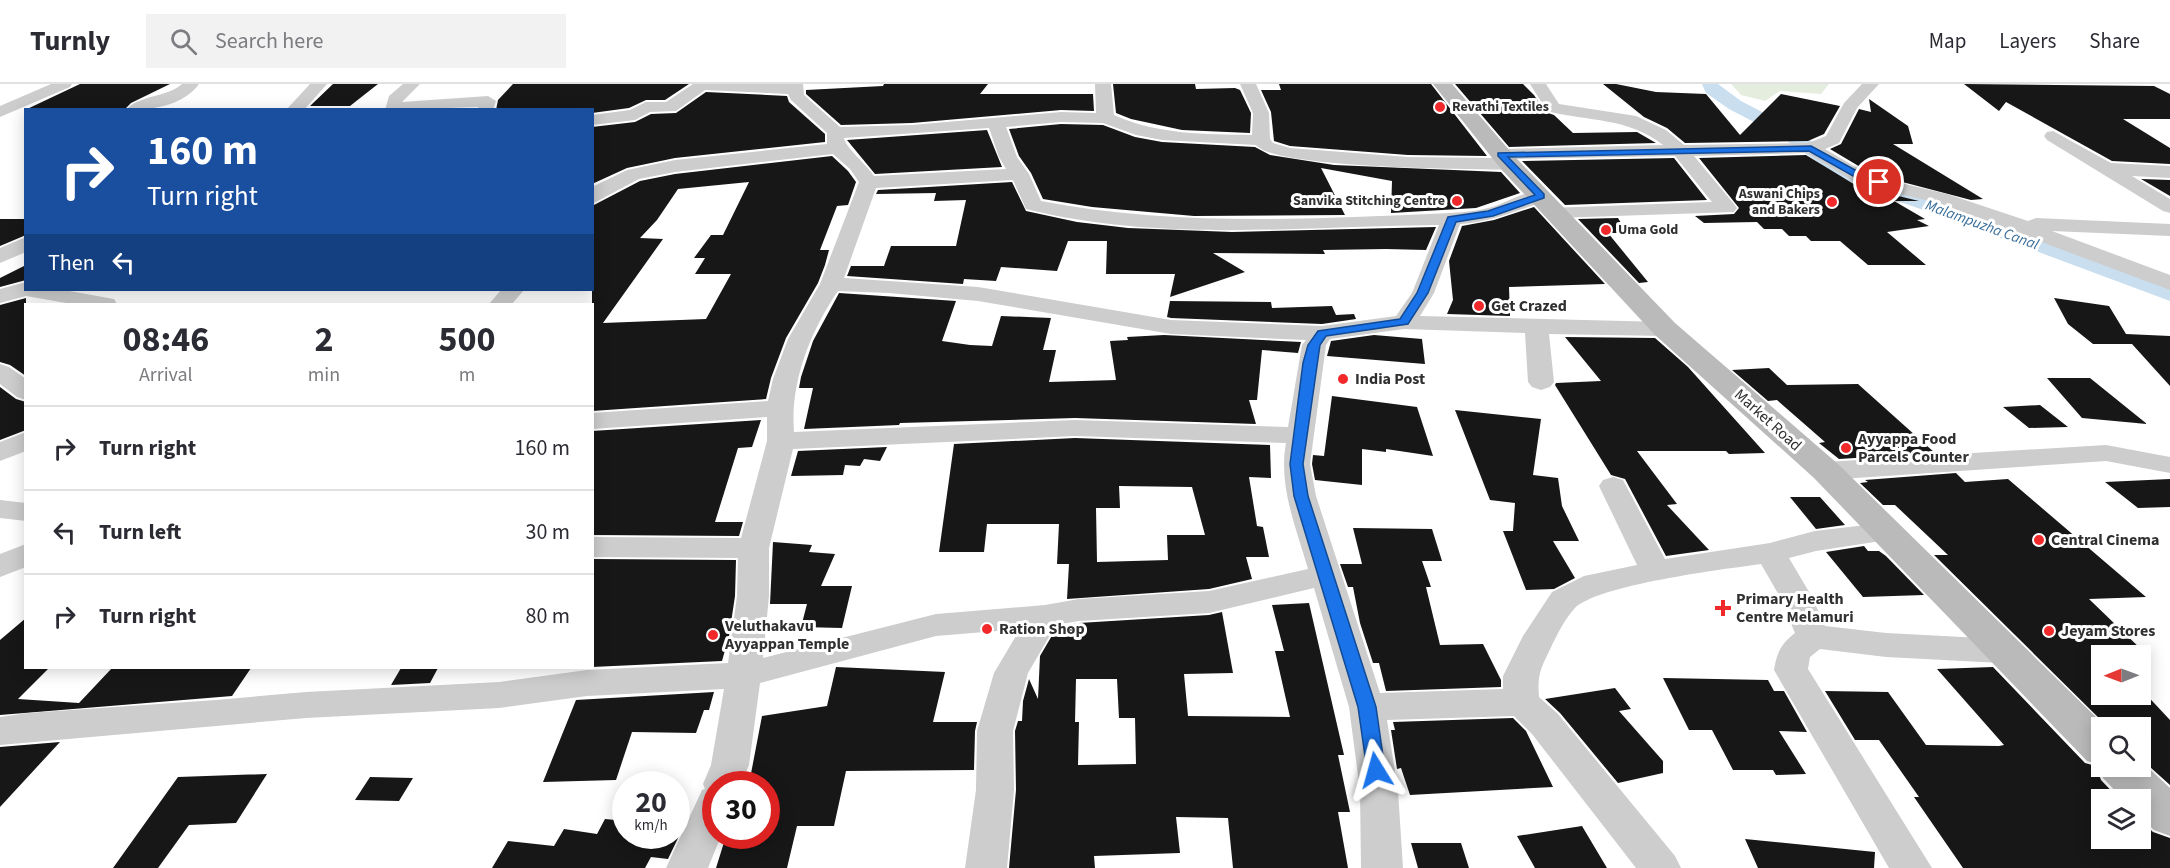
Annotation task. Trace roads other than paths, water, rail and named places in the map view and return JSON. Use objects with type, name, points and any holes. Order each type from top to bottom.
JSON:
[{"type":"main road","name":"Market Road","points":[[1442,84],[1505,159],[1665,329],[1826,471],[1883,532],[2091,738]]},
{"type":"main road","points":[[2130,777],[2170,817]]},
{"type":"street","points":[[0,112],[64,84]]},
{"type":"street","points":[[138,108],[152,102],[178,96],[191,84]]},
{"type":"street","points":[[296,108],[319,84]]},
{"type":"street","points":[[412,84],[395,99],[392,108],[488,101],[486,108]]},
{"type":"street","points":[[1103,84],[1103,106],[1107,118]]},
{"type":"street","points":[[1248,84],[1261,113],[1261,140],[1267,147],[1289,153],[1408,162],[1811,148],[1833,139],[1850,106],[1871,84]]},
{"type":"street","points":[[995,122],[1006,156],[1012,167],[1020,174],[1033,205],[1069,214],[1122,220],[1299,224],[1452,219],[1549,204],[1727,208],[1682,151],[1651,129],[1633,121],[1553,107],[1538,84]]},
{"type":"street","points":[[594,120],[634,115],[645,107],[670,107],[702,85],[794,87],[808,108],[825,120],[836,140],[868,182]]},
{"type":"street","points":[[594,196],[601,190],[634,174],[675,166],[836,140],[995,122],[1061,117],[1107,118],[1122,127],[1187,138],[1261,140]]},
{"type":"street","points":[[2053,136],[2170,207]]},
{"type":"street","points":[[1811,148],[1865,180],[1940,198],[2013,223],[2170,283]]},
{"type":"street","points":[[2109,168],[2170,172]]},
{"type":"street","points":[[868,182],[1020,174]]},
{"type":"street","points":[[727,771],[744,675],[753,596],[754,548],[781,441],[779,408],[795,348],[807,321],[831,284],[868,182]]},
{"type":"street","points":[[1404,322],[1423,293],[1452,219]]},
{"type":"street","points":[[2013,223],[2170,230]]},
{"type":"street","points":[[0,258],[24,244]]},
{"type":"street","points":[[831,284],[889,286],[978,294],[1171,327],[1322,333],[1404,322],[1665,329]]},
{"type":"street","points":[[0,296],[24,290]]},
{"type":"street","points":[[38,291],[101,303]]},
{"type":"street","points":[[501,303],[512,291]]},
{"type":"street","points":[[1536,326],[1541,382]]},
{"type":"street","points":[[1322,333],[1314,345],[1309,363],[1306,401],[1296,464],[1301,496],[1367,707],[1379,790],[1382,868]]},
{"type":"street","points":[[0,372],[24,390]]},
{"type":"street","points":[[594,421],[779,408]]},
{"type":"street","points":[[781,441],[1075,428],[1299,435]]},
{"type":"street","points":[[0,453],[24,441]]},
{"type":"street","points":[[1826,471],[2095,454],[2170,465]]},
{"type":"street","points":[[1613,486],[1656,572]]},
{"type":"street","points":[[0,509],[24,512]]},
{"type":"street","points":[[1660,868],[1545,724],[1522,702],[1520,676],[1540,636],[1563,600],[1595,583],[1711,561],[1770,554],[1815,542],[1883,532]]},
{"type":"street","points":[[594,547],[754,548]]},
{"type":"street","points":[[1770,554],[1796,597],[1814,636]]},
{"type":"street","points":[[0,567],[24,555]]},
{"type":"street","points":[[0,731],[306,705],[499,695],[587,683],[744,675],[936,625],[1045,616],[1078,610],[1209,602],[1325,575]]},
{"type":"street","points":[[986,868],[995,790],[994,731],[1011,674],[1045,616]]},
{"type":"street","points":[[1911,868],[1791,670],[1794,652],[1814,636],[1886,645],[2001,651]]},
{"type":"street","points":[[1367,707],[1522,702]]},
{"type":"street","points":[[687,868],[702,833]]},
{"type":"waterway","name":"Malampuzha Canal","points":[[1710,84],[1712,89],[1735,105],[1781,129],[1844,171],[1879,188],[1974,220],[2170,294]]},
{"type":"place","name":"Revathi Textiles","points":[[1440,107]]},
{"type":"place","name":"Sanvika Stitching Centre","points":[[1457,201]]},
{"type":"place","name":"Aswani Chips and Bakers","points":[[1832,202]]},
{"type":"place","name":"Uma Gold","points":[[1606,230]]},
{"type":"place","name":"Get Crazed","points":[[1479,306]]},
{"type":"place","name":"India Post","points":[[1343,379]]},
{"type":"place","name":"Ayyappa Food Parcels Counter","points":[[1846,448]]},
{"type":"place","name":"Central Cinema","points":[[2039,540]]},
{"type":"place","name":"Primary Health Centre Melamuri","points":[[1723,608]]},
{"type":"place","name":"Ration Shop","points":[[987,629]]},
{"type":"place","name":"Jeyam Stores","points":[[2049,631]]},
{"type":"place","name":"Veluthakavu Ayyappan Temple","points":[[713,635]]}]
